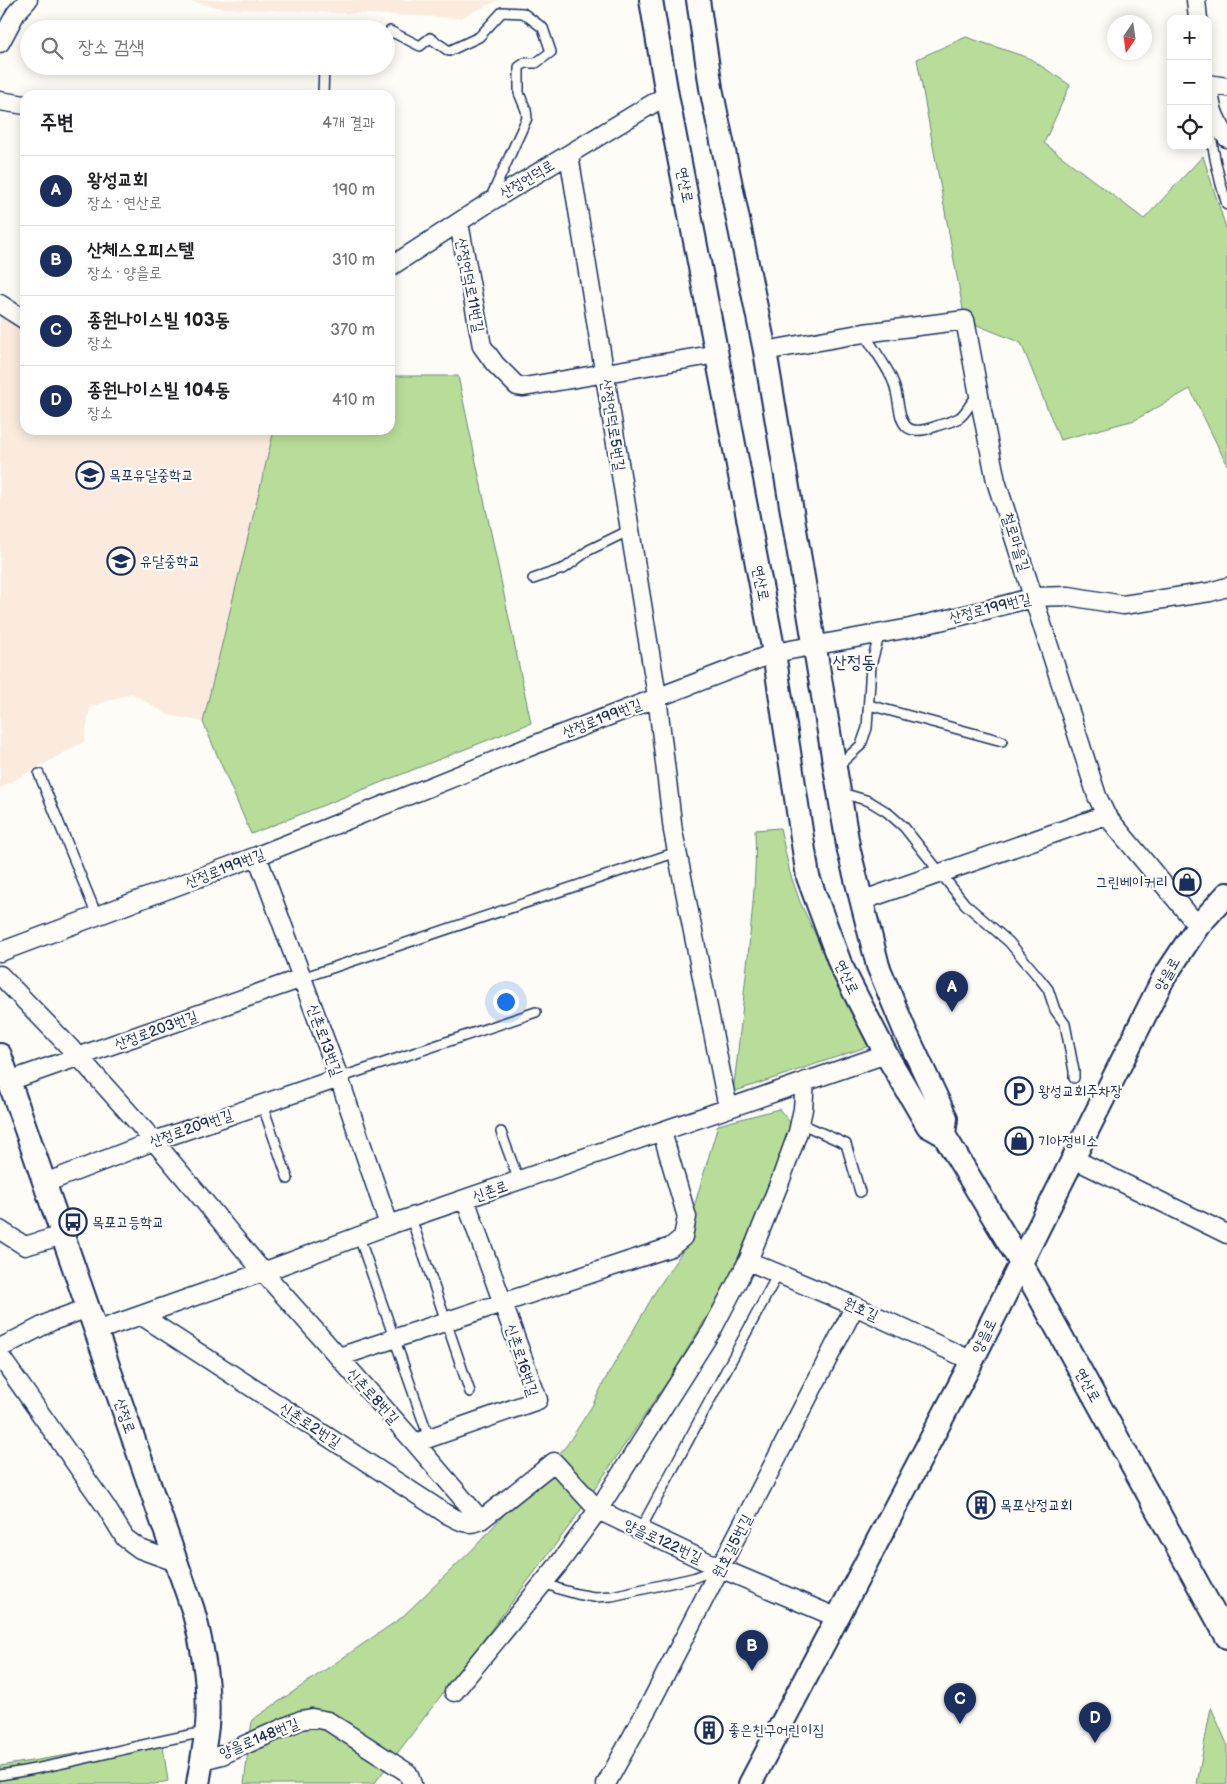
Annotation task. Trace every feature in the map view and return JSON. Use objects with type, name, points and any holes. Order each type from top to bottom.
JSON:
[{"type":"street","points":[[0,43],[16,14],[28,0]]},
{"type":"street","name":"연산로","points":[[651,0],[667,95],[774,652],[808,877],[841,966],[886,1054],[928,1126],[944,1135],[1020,1263],[1227,1636]]},
{"type":"street","name":"연산로","points":[[698,0],[711,88],[765,352],[849,851],[878,966],[905,1031],[946,1118],[944,1135]]},
{"type":"street","points":[[1196,0],[1198,15]]},
{"type":"street","points":[[1212,85],[1227,87]]},
{"type":"street","name":"산정언덕로","points":[[395,264],[488,203],[667,95]]},
{"type":"street","points":[[0,102],[20,104]]},
{"type":"street","points":[[1212,110],[1227,138]]},
{"type":"street","name":"산정언덕로5번길","points":[[569,154],[657,696],[672,822],[728,1108]]},
{"type":"street","name":"산정언덕로11번길","points":[[459,223],[482,346],[517,386],[524,387],[604,374]]},
{"type":"street","points":[[0,304],[20,317]]},
{"type":"street","name":"철로마을길","points":[[765,352],[864,334],[966,320],[996,482],[1097,796],[1106,815],[1198,926]]},
{"type":"street","points":[[604,374],[717,354]]},
{"type":"street","name":"산정로199번길","points":[[0,952],[257,856],[657,696],[774,652],[880,633],[986,610],[1034,597],[1069,596],[1123,605],[1210,592],[1227,587]]},
{"type":"street","points":[[861,902],[1106,815]]},
{"type":"street","name":"신촌로13번길","points":[[257,856],[339,1078],[389,1225]]},
{"type":"street","name":"양을로","points":[[750,1784],[972,1361],[1164,980],[1198,926],[1227,894]]},
{"type":"street","name":"신촌로8번길","points":[[0,975],[154,1141],[263,1272],[339,1358],[422,1441],[481,1520]]},
{"type":"street","name":"산정로203번길","points":[[9,1081],[79,1058],[302,978]]},
{"type":"street","name":"산정로","points":[[0,1054],[201,1638],[207,1694],[206,1732],[198,1784]]},
{"type":"street","name":"신촌로","points":[[96,1331],[142,1316],[389,1225],[886,1054]]},
{"type":"street","name":"산정로209번길","points":[[44,1183],[154,1141],[339,1078]]},
{"type":"street","points":[[454,1692],[543,1582],[598,1510],[712,1330],[748,1261],[778,1186],[800,1123],[805,1081]]},
{"type":"street","points":[[339,1358],[671,1247],[683,1236],[687,1217],[662,1132]]},
{"type":"street","points":[[1074,1159],[1227,1234]]},
{"type":"street","name":"신촌로16번길","points":[[422,1441],[538,1400],[465,1199]]},
{"type":"street","points":[[0,1230],[25,1246],[63,1235]]},
{"type":"street","name":"원호길","points":[[748,1261],[855,1306],[972,1361]]},
{"type":"street","name":"원호길5번길","points":[[606,1784],[651,1702],[855,1306]]},
{"type":"street","points":[[0,1348],[52,1321],[88,1308]]},
{"type":"street","name":"신촌로2번길","points":[[142,1316],[445,1513],[465,1523],[472,1524],[481,1520]]},
{"type":"street","points":[[0,1356],[126,1538],[140,1549],[176,1562]]},
{"type":"street","points":[[481,1520],[554,1462],[598,1510]]},
{"type":"street","name":"양을로122번길","points":[[598,1510],[720,1568],[838,1618]]},
{"type":"street","name":"양을로148번길","points":[[202,1760],[222,1755],[301,1720],[312,1718],[328,1721],[408,1773],[412,1784]]},
{"type":"lane","points":[[395,34],[420,46],[430,38],[449,51],[479,37],[502,12],[523,13],[544,28],[551,52],[536,63],[525,62],[519,67],[519,93],[527,118],[488,203]]},
{"type":"lane","points":[[323,90],[324,75]]},
{"type":"lane","points":[[1212,138],[1227,205]]},
{"type":"lane","points":[[864,334],[893,380],[902,422],[907,428],[915,432],[960,418],[974,398],[979,395]]},
{"type":"lane","points":[[533,579],[565,568],[589,550],[630,530]]},
{"type":"lane","points":[[835,769],[860,745],[867,728],[871,665],[880,633]]},
{"type":"lane","points":[[869,705],[1002,741]]},
{"type":"lane","points":[[39,774],[96,916]]},
{"type":"lane","points":[[839,792],[869,801],[887,812],[904,827],[966,904],[1009,942],[1048,989],[1055,1010],[1065,1024],[1074,1078]]},
{"type":"lane","points":[[302,978],[677,852]]},
{"type":"lane","points":[[339,1078],[536,1012]]},
{"type":"lane","points":[[262,1104],[288,1180]]},
{"type":"lane","points":[[800,1123],[846,1144],[860,1192]]},
{"type":"lane","points":[[501,1132],[519,1181]]},
{"type":"lane","points":[[411,1218],[470,1392]]},
{"type":"lane","points":[[359,1236],[395,1339],[422,1441]]},
{"type":"lane","points":[[640,1530],[778,1274]]},
{"type":"lane","points":[[543,1582],[577,1594],[594,1597],[612,1596],[693,1578],[720,1568]]},
{"type":"lane","points":[[0,1774],[21,1772],[206,1732]]},
{"type":"shaded area","points":[[186,0],[499,0],[460,18],[222,8]]},
{"type":"shaded area","name":"유달중학교","points":[[0,314],[20,327],[20,435],[273,435],[203,722],[168,715],[132,693],[90,707],[84,742],[0,788]]},
{"type":"green space","points":[[966,37],[1029,58],[1070,85],[1044,143],[1144,219],[1203,156],[1227,231],[1227,465],[1190,389],[1135,420],[1060,440],[1021,343],[965,320],[917,59]]},
{"type":"green space","points":[[395,376],[458,376],[531,723],[251,834],[203,722],[273,435],[395,435]]},
{"type":"green space","points":[[780,828],[790,873],[800,902],[853,1015],[872,1045],[733,1092],[752,909],[755,830]]},
{"type":"green space","points":[[779,1109],[793,1126],[777,1169],[726,1285],[673,1373],[574,1520],[374,1784],[244,1784],[252,1720],[401,1618],[473,1549],[567,1445],[592,1406],[657,1289],[690,1240],[694,1228],[694,1207],[718,1125]]},
{"type":"green space","points":[[1211,1707],[1227,1744],[1227,1784],[1197,1784]]},
{"type":"green space","points":[[162,1740],[168,1781],[155,1784],[0,1784],[0,1766]]},
{"type":"place","name":"목포유달중학교","points":[[90,475]]},
{"type":"place","name":"유달중학교","points":[[121,561]]},
{"type":"place","name":"그린베이커리","points":[[1187,882]]},
{"type":"place","name":"왕성교회","points":[[952,1012]]},
{"type":"place","name":"왕성교회주차장","points":[[1019,1091]]},
{"type":"place","name":"기아정비소","points":[[1019,1141]]},
{"type":"place","name":"목포고등학교","points":[[73,1222]]},
{"type":"place","name":"목포산정교회","points":[[981,1505]]},
{"type":"place","name":"산체스오피스텔","points":[[752,1671]]},
{"type":"place","name":"종원나이스빌 103동","points":[[960,1724]]},
{"type":"place","name":"좋은친구어린이집","points":[[709,1730]]},
{"type":"place","name":"종원나이스빌 104동","points":[[1095,1743]]},
{"type":"district","name":"산정동","points":[[854,662]]}]
